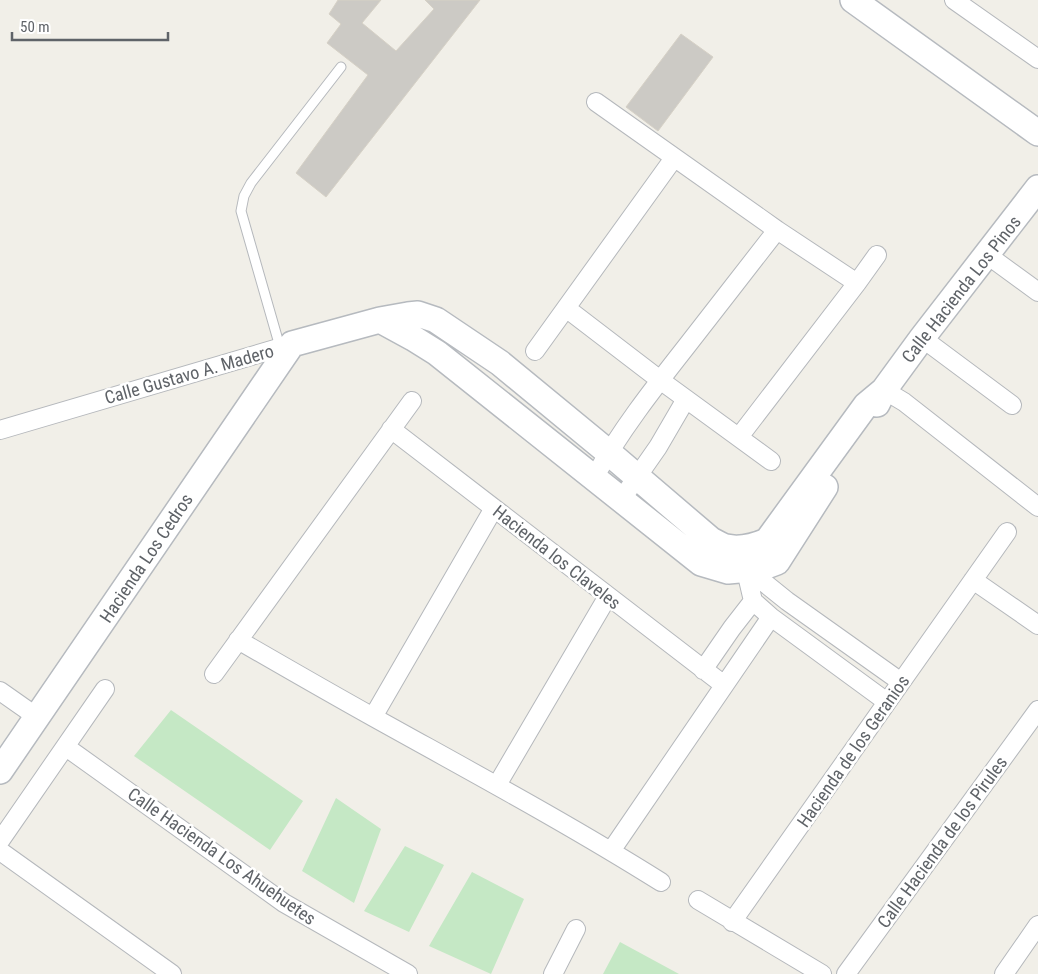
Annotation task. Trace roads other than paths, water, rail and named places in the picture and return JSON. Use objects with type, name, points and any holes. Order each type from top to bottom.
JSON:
[{"type":"main road","points":[[853,0],[1038,133]]},
{"type":"main road","name":"Calle Hacienda Los Pinos","points":[[743,559],[754,546],[767,541],[866,405],[884,390],[1038,188]]},
{"type":"main road","name":"Calle Gustavo A. Madero","points":[[286,346],[380,320],[418,314],[436,320],[500,363],[712,540],[727,547],[743,559]]},
{"type":"main road","points":[[380,320],[437,354],[701,563],[728,571],[743,559]]},
{"type":"main road","name":"Hacienda Los Cedros","points":[[0,771],[286,346]]},
{"type":"street","points":[[954,0],[1038,59]]},
{"type":"street","points":[[596,102],[674,158],[857,283]]},
{"type":"street","points":[[535,352],[674,158]]},
{"type":"street","points":[[594,478],[608,452],[660,380],[778,230]]},
{"type":"street","points":[[986,254],[1038,292]]},
{"type":"street","points":[[739,437],[877,255]]},
{"type":"street","points":[[566,308],[771,461]]},
{"type":"street","points":[[922,338],[1012,405]]},
{"type":"street","name":"Calle Gustavo A. Madero","points":[[0,430],[286,346]]},
{"type":"street","points":[[884,390],[904,402],[1038,507]]},
{"type":"street","points":[[621,500],[658,447],[686,399]]},
{"type":"street","points":[[214,674],[412,401]]},
{"type":"street","name":"Hacienda los Claveles","points":[[391,428],[724,685]]},
{"type":"street","points":[[373,717],[494,508]]},
{"type":"street","name":"Hacienda de los Geranios","points":[[732,922],[1007,532]]},
{"type":"street","points":[[743,559],[753,601],[771,617],[886,702]]},
{"type":"street","points":[[743,559],[761,580],[787,601],[901,682]]},
{"type":"street","points":[[972,580],[1038,625]]},
{"type":"street","points":[[497,785],[608,596]]},
{"type":"street","points":[[703,670],[753,601]]},
{"type":"street","points":[[611,851],[771,617]]},
{"type":"street","points":[[238,640],[497,785],[661,882]]},
{"type":"street","points":[[0,841],[106,688]]},
{"type":"street","points":[[0,691],[37,717]]},
{"type":"street","name":"Calle Hacienda de los Pirules","points":[[846,974],[1038,710]]},
{"type":"street","name":"Calle Hacienda Los Ahuehuetes","points":[[66,747],[284,903],[408,974]]},
{"type":"street","points":[[0,852],[172,974]]},
{"type":"street","points":[[698,900],[822,974]]},
{"type":"street","points":[[1004,974],[1038,925]]},
{"type":"street","points":[[553,974],[576,930]]},
{"type":"lane","points":[[286,346],[241,211],[244,196],[251,183],[341,67]]}]
